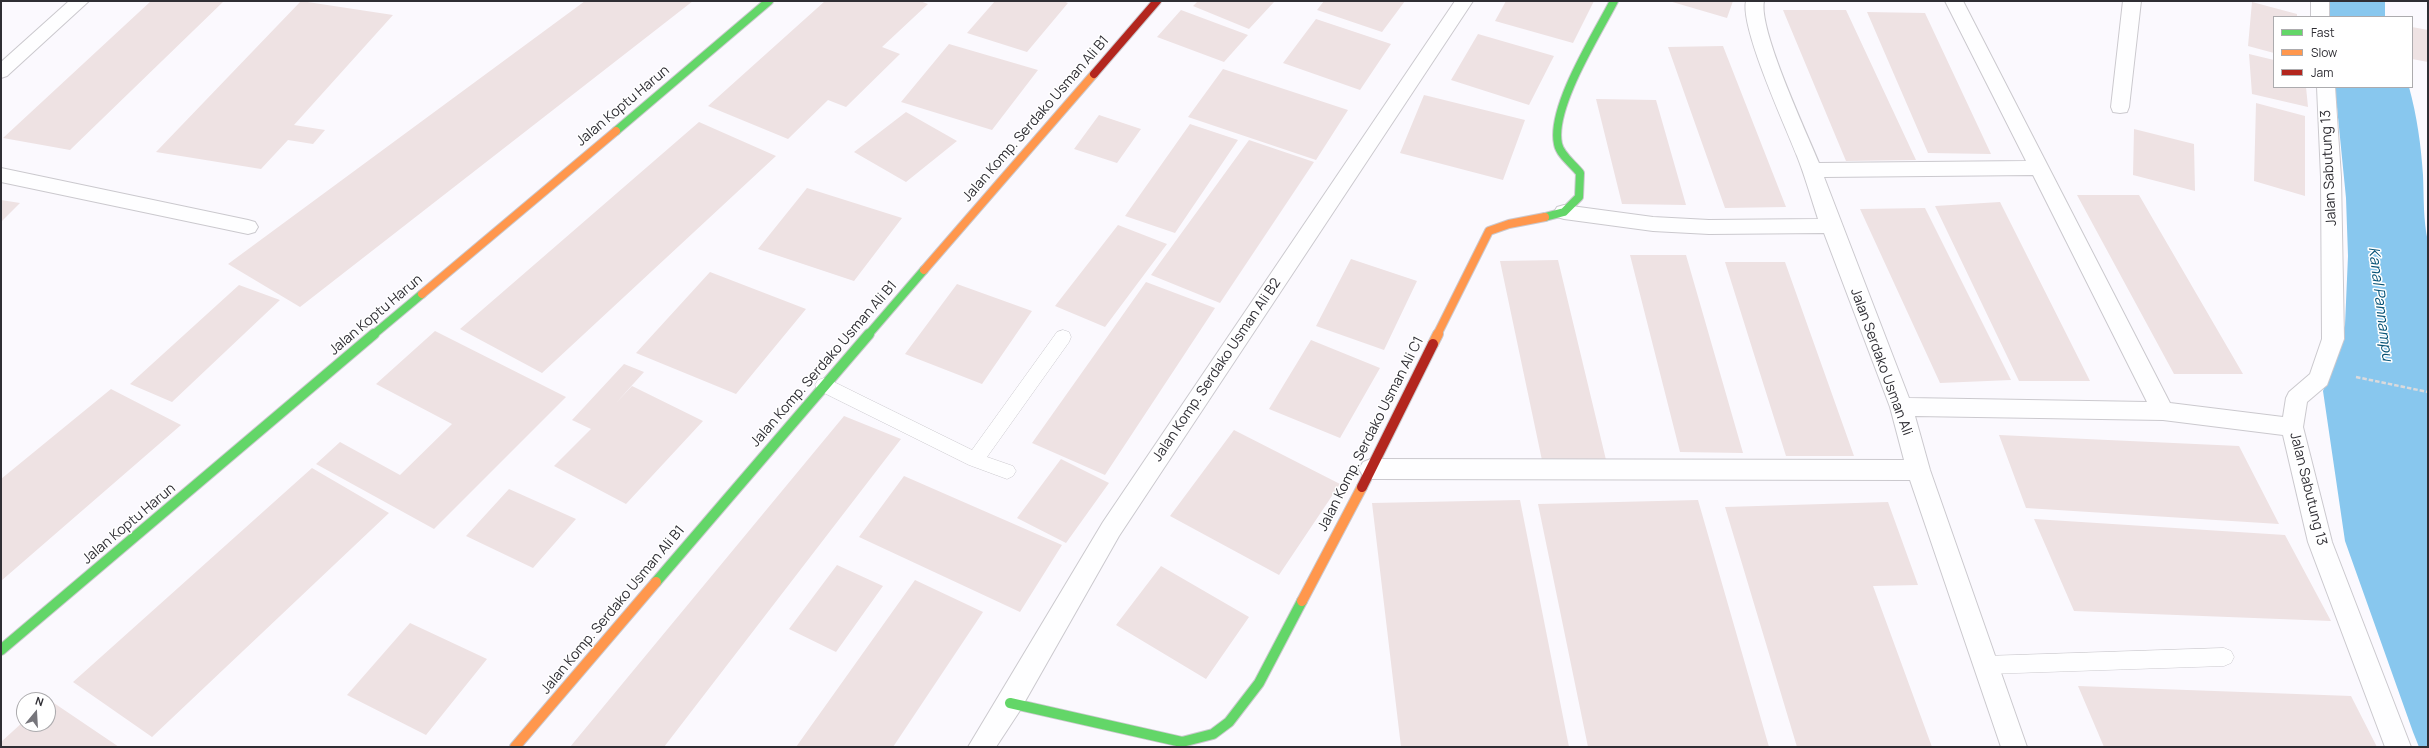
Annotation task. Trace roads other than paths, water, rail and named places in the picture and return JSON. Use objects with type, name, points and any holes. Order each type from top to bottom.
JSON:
[{"type":"street","points":[[1,72],[80,1]]},
{"type":"street","name":"Jalan Koptu Harun","points":[[1,650],[769,1]]},
{"type":"street","name":"Jalan Komp. Serdako Usman Ali B1","points":[[515,747],[824,385],[1157,1]]},
{"type":"street","name":"Jalan Komp. Serdako Usman Ali B2","points":[[981,747],[1010,702],[1110,530],[1464,1]]},
{"type":"street","points":[[1564,212],[1579,197],[1580,173],[1557,144],[1555,127],[1565,99],[1614,1]]},
{"type":"street","name":"Jalan Serdako Usman Ali","points":[[1755,1],[1753,10],[1758,36],[1812,170],[1831,226],[1901,408],[1918,470],[1987,665],[2014,747]]},
{"type":"street","points":[[1954,1],[2037,168],[2163,411]]},
{"type":"street","points":[[2120,107],[2132,1]]},
{"type":"street","points":[[2320,1],[2320,16]]},
{"type":"street","name":"Jalan Sabutung 13","points":[[2326,88],[2331,176],[2333,340],[2319,379],[2297,398],[2292,428],[2320,542],[2398,747]]},
{"type":"street","points":[[1812,170],[2037,168]]},
{"type":"street","points":[[1,175],[248,227]]},
{"type":"street","points":[[1564,212],[1653,224],[1701,227],[1831,226]]},
{"type":"street","name":"Jalan Komp. Serdako Usman Ali C1","points":[[1010,702],[1182,742],[1213,734],[1229,722],[1259,683],[1370,469],[1488,231],[1502,224],[1526,222],[1564,212]]},
{"type":"street","points":[[1901,408],[2163,411],[2292,428]]},
{"type":"street","points":[[1370,469],[1918,470]]},
{"type":"lane","points":[[975,460],[1063,337]]},
{"type":"lane","points":[[824,385],[975,460],[1007,471]]},
{"type":"lane","points":[[1987,665],[2224,657]]},
{"type":"water","points":[[2326,1],[2385,1],[2385,16],[2327,16]]},
{"type":"water","name":"Kanal Pannampu","points":[[2335,88],[2409,88],[2420,142],[2423,175],[2424,217],[2428,242],[2428,747],[2419,747],[2345,541],[2323,391],[2345,325],[2348,256],[2346,198]]}]
